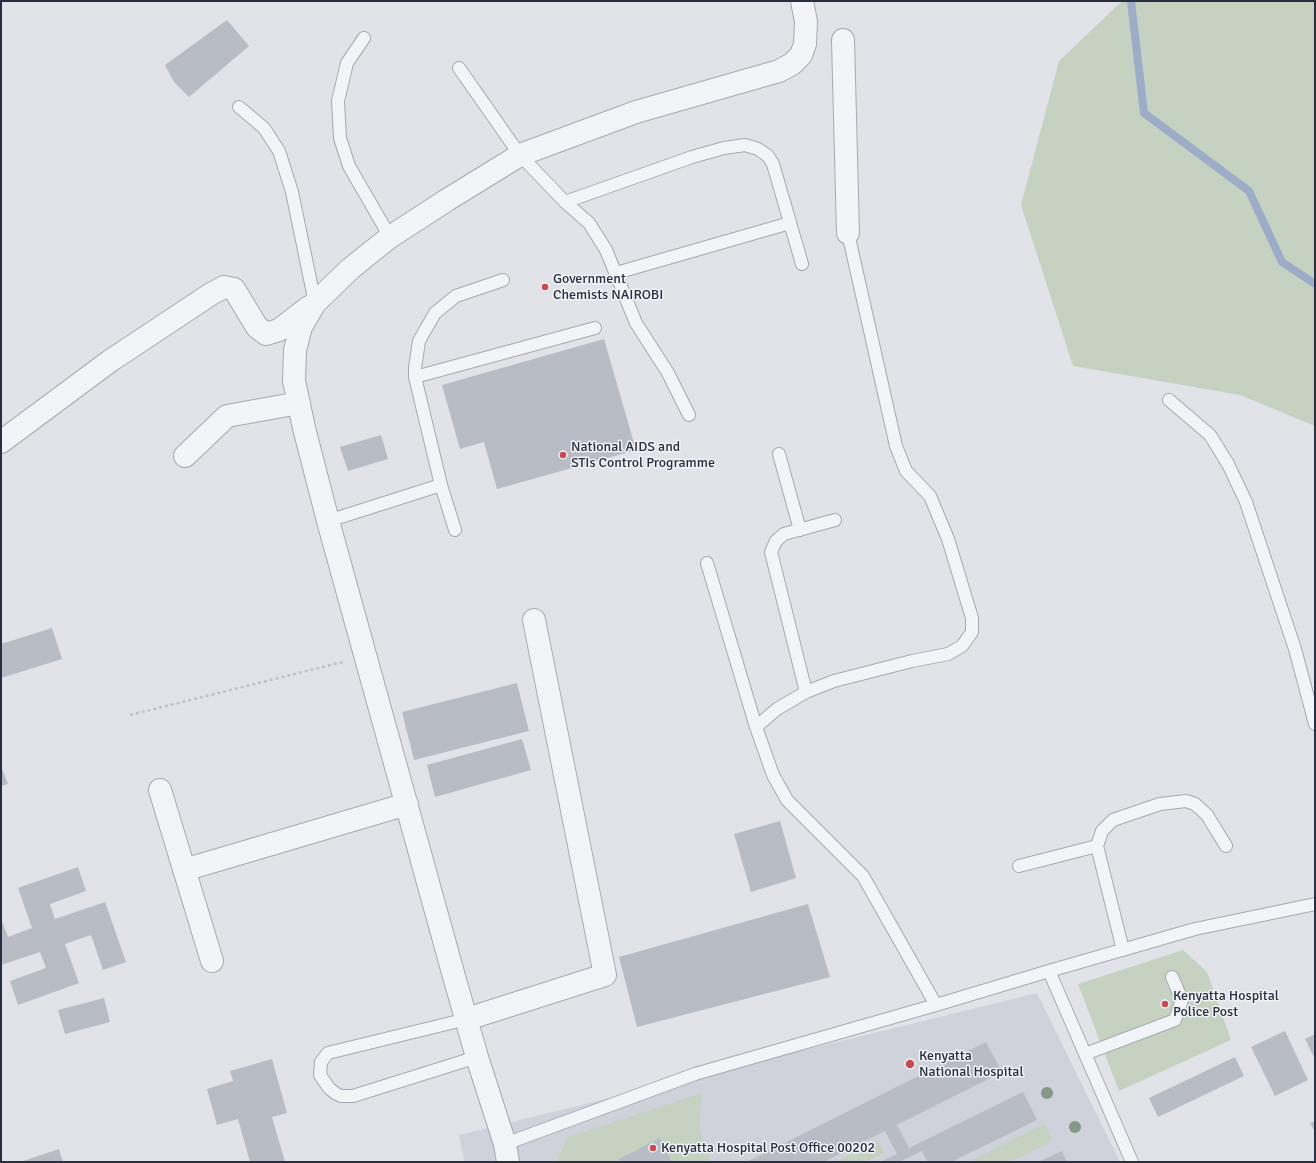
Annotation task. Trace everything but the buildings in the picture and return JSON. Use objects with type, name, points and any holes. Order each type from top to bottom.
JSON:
[{"type":"street","points":[[1,442],[110,361],[224,286],[234,289],[257,327],[266,334],[279,330],[315,302],[350,269],[390,237],[520,155],[636,112],[779,71],[792,64],[801,55],[805,44],[806,22],[802,1]]},
{"type":"street","points":[[844,40],[848,233]]},
{"type":"street","points":[[315,302],[301,327],[295,350],[294,381],[328,521],[367,656],[467,1019],[507,1153]]},
{"type":"street","points":[[185,456],[227,416],[299,403]]},
{"type":"street","points":[[467,1019],[605,975],[534,620]]},
{"type":"street","points":[[160,790],[212,961]]},
{"type":"street","points":[[184,870],[407,804]]},
{"type":"lane","points":[[364,38],[347,63],[345,70],[338,101],[340,138],[349,166],[390,237]]},
{"type":"lane","points":[[459,68],[520,155],[564,202],[589,223],[606,250],[636,323],[668,373],[689,415]]},
{"type":"lane","points":[[239,107],[264,128],[279,151],[292,192],[315,302]]},
{"type":"lane","points":[[564,202],[692,157],[724,148],[744,145],[758,149],[768,156],[773,164],[802,264]]},
{"type":"lane","points":[[616,273],[790,224]]},
{"type":"lane","points":[[756,727],[777,709],[806,692],[834,681],[912,661],[948,654],[962,646],[972,632],[972,618],[948,539],[930,496],[906,471],[896,446],[848,233]]},
{"type":"lane","points":[[455,530],[441,485],[415,377],[419,341],[435,313],[456,296],[503,280]]},
{"type":"lane","points":[[415,377],[595,328]]},
{"type":"lane","points":[[1168,400],[1210,435],[1228,464],[1246,502],[1295,649],[1315,724]]},
{"type":"lane","points":[[779,454],[800,530]]},
{"type":"lane","points":[[328,521],[441,485]]},
{"type":"lane","points":[[806,692],[771,552],[776,541],[784,534],[834,520]]},
{"type":"lane","points":[[707,563],[756,727],[773,775],[787,800],[863,876],[936,1006]]},
{"type":"lane","points":[[1123,950],[1097,846],[1102,831],[1113,820],[1160,804],[1186,801],[1195,804],[1207,815],[1226,846]]},
{"type":"lane","points":[[1019,866],[1097,846]]},
{"type":"lane","points":[[507,1153],[695,1074],[936,1006],[1049,971],[1195,929],[1315,904]]},
{"type":"lane","points":[[1049,971],[1132,1162]]},
{"type":"lane","points":[[1085,1054],[1174,1020],[1182,1000],[1172,978]]},
{"type":"lane","points":[[467,1019],[328,1053],[320,1062],[320,1075],[329,1088],[335,1093],[341,1096],[353,1096],[478,1057]]},
{"type":"path","points":[[130,715],[367,656]]},
{"type":"shaded area","name":"Kenyatta National Hospital","points":[[1037,993],[1120,1162],[465,1162],[459,1135]]},
{"type":"green space","points":[[1122,1],[1315,1],[1315,426],[1240,395],[1073,366],[1021,205],[1059,61]]},
{"type":"green space","points":[[1183,950],[1207,972],[1231,1040],[1119,1091],[1078,984]]},
{"type":"green space","points":[[702,1093],[699,1128],[711,1162],[556,1162],[568,1137]]},
{"type":"green space","points":[[1044,1124],[1052,1138],[1047,1144],[1010,1162],[969,1162]]},
{"type":"green space","points":[[879,1141],[884,1153],[865,1162],[835,1162]]},
{"type":"waterway","points":[[1131,1],[1144,113],[1249,191],[1282,262],[1315,284]]},
{"type":"place","name":"Government Chemists NAIROBI","points":[[545,287]]},
{"type":"place","name":"National AIDS and STIs Control Programme","points":[[563,455]]},
{"type":"place","name":"Kenyatta Hospital Police Post","points":[[1165,1004]]},
{"type":"place","name":"Kenyatta National Hospital","points":[[910,1064]]},
{"type":"place","name":"Kenyatta Hospital Post Office 00202","points":[[653,1148]]}]
